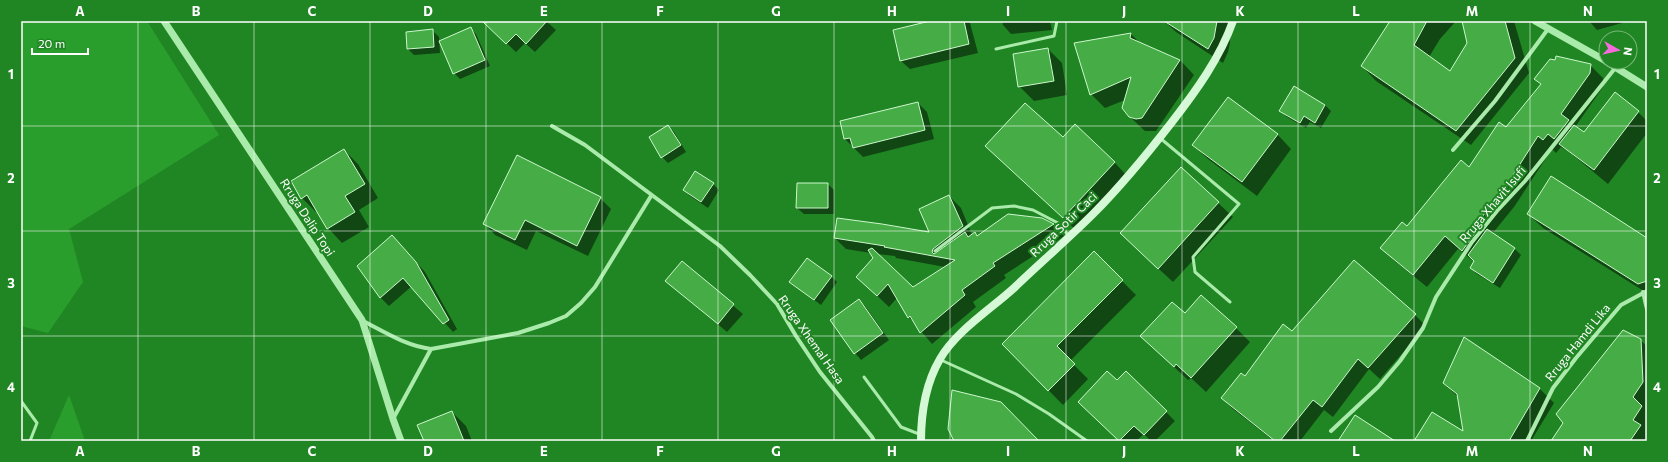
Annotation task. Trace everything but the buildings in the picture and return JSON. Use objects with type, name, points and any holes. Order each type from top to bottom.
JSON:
[{"type":"main road","name":"Rruga Sotir Caci","points":[[921,438],[927,396],[932,376],[940,359],[951,344],[1093,214],[1113,192],[1160,138],[1201,82],[1227,37],[1233,21]]},
{"type":"street","name":"Rruga Dalip Topi","points":[[164,21],[362,320],[401,441]]},
{"type":"street","points":[[1535,21],[1598,57]]},
{"type":"street","points":[[1454,150],[1495,101],[1548,29]]},
{"type":"street","name":"Rruga Xhavit Isufi","points":[[1331,431],[1378,387],[1400,361],[1423,328],[1436,297],[1472,242],[1497,211],[1525,181],[1614,70]]},
{"type":"street","points":[[1621,70],[1647,87]]},
{"type":"street","name":"Rruga Xhemal Hasa","points":[[552,126],[585,145],[651,196],[720,246],[750,275],[777,304],[820,372],[874,441]]},
{"type":"street","points":[[362,320],[404,343],[420,348],[431,349],[518,333],[566,316],[581,303],[594,287],[651,196]]},
{"type":"street","points":[[1645,291],[1647,309]]},
{"type":"street","name":"Rruga Hamdi Lika","points":[[1527,441],[1557,382],[1620,304],[1645,291]]},
{"type":"street","points":[[393,419],[431,349]]},
{"type":"lane","points":[[996,49],[1054,36],[1057,21]]},
{"type":"lane","points":[[1160,138],[1239,204],[1193,257],[1195,272],[1230,302]]},
{"type":"lane","points":[[935,251],[992,208],[1014,206],[1033,210],[1058,223],[1069,236]]},
{"type":"lane","points":[[940,359],[1016,394],[1049,414],[1087,441]]},
{"type":"lane","points":[[864,377],[901,427],[921,438]]},
{"type":"lane","points":[[21,402],[37,423],[30,441]]},
{"type":"green space","points":[[21,21],[147,21],[219,135],[69,229],[83,282],[48,333],[21,326]]},
{"type":"green space","points":[[69,395],[85,441],[49,441]]}]
